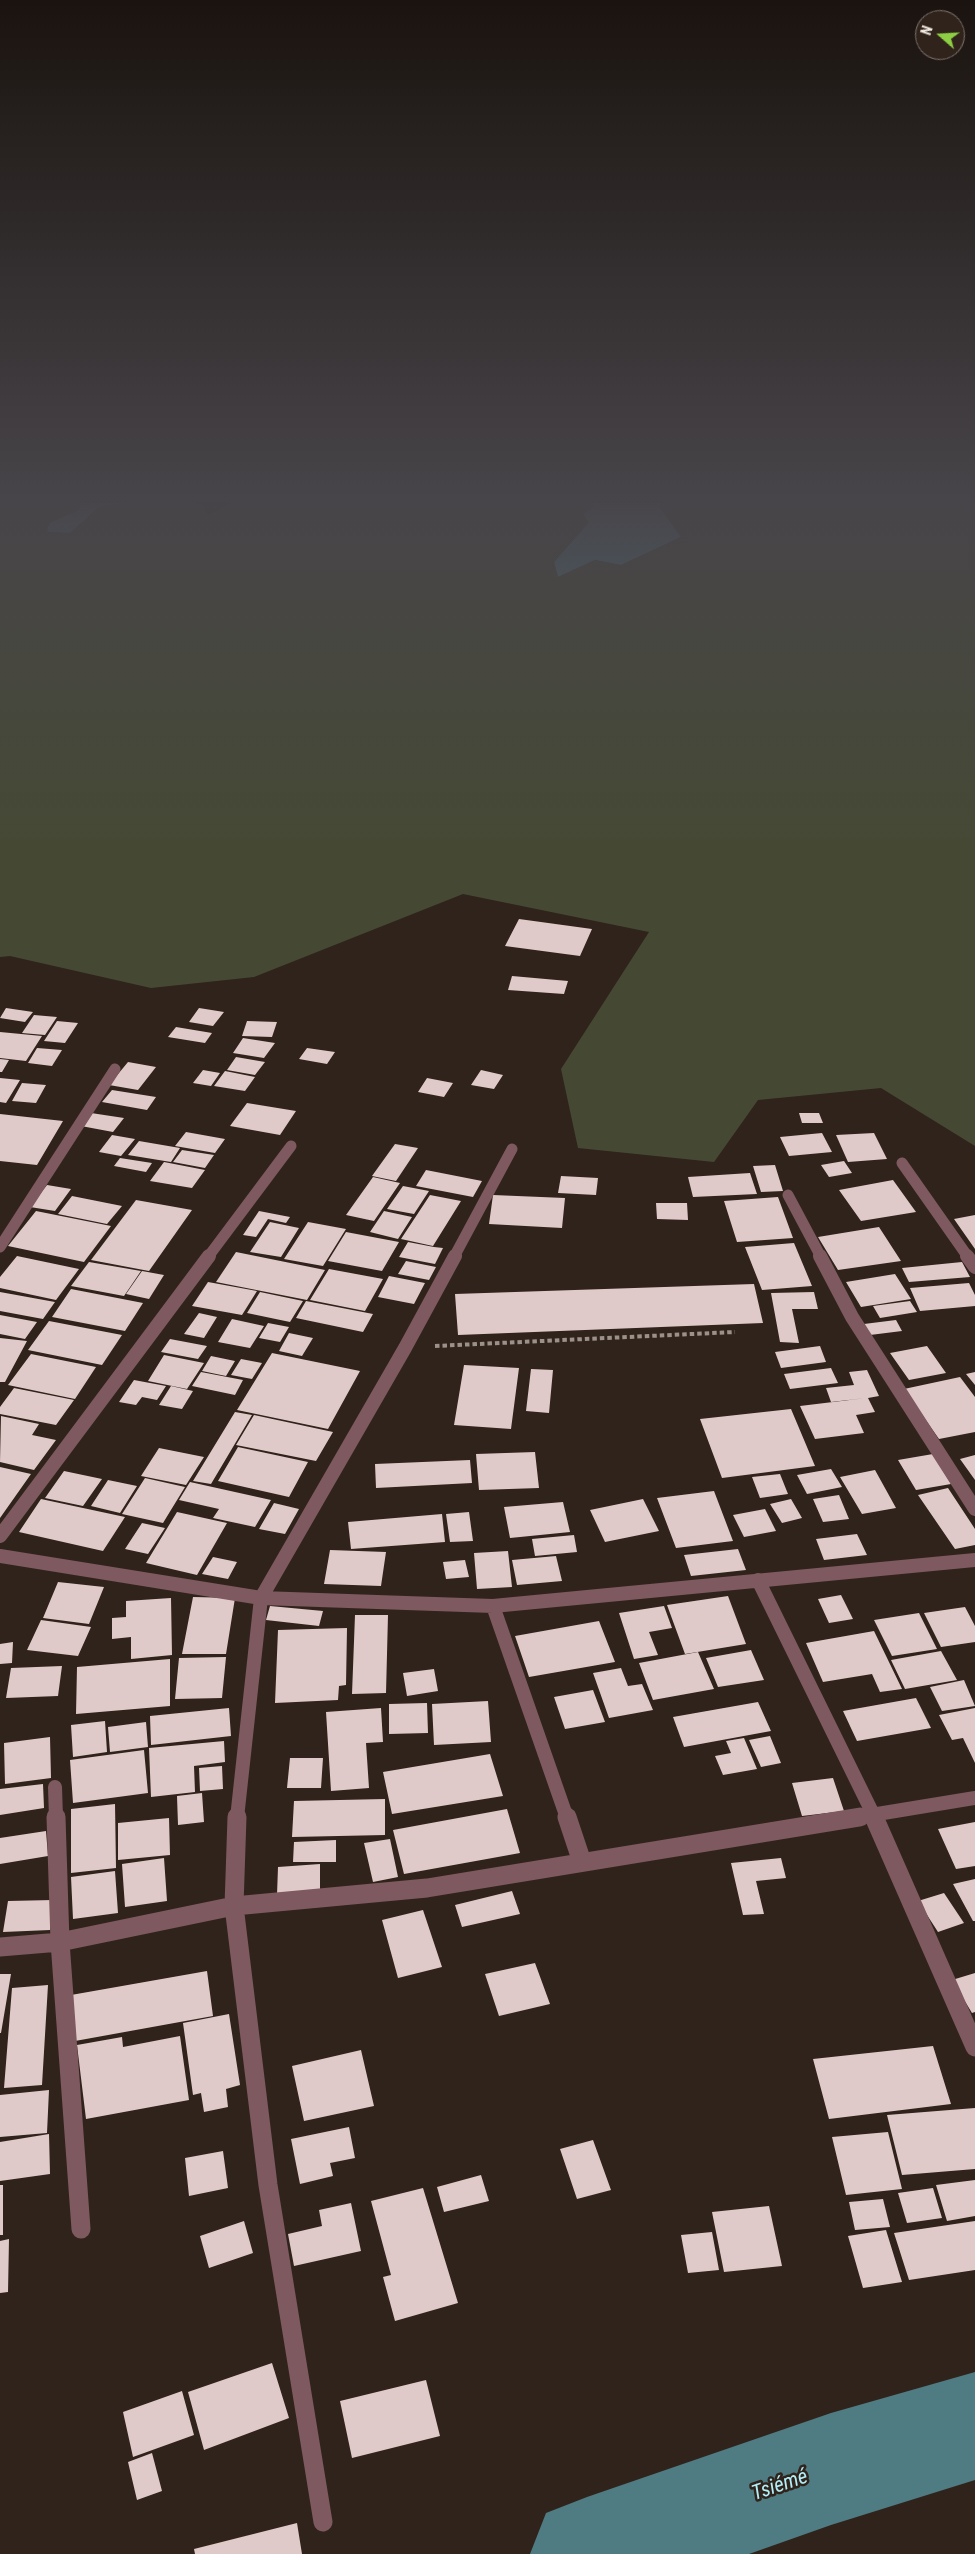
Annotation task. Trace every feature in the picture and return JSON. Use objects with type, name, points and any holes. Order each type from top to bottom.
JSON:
[{"type":"street","points":[[0,1247],[115,1069]]},
{"type":"street","points":[[0,1536],[291,1146]]},
{"type":"street","points":[[322,2522],[268,2185],[234,1906],[238,1796],[261,1598],[405,1348],[512,1149]]},
{"type":"street","points":[[902,1163],[975,1268]]},
{"type":"street","points":[[788,1195],[852,1316],[975,1509]]},
{"type":"street","points":[[0,1556],[261,1598],[493,1606],[975,1560]]},
{"type":"street","points":[[758,1580],[874,1816],[975,2047]]},
{"type":"street","points":[[493,1606],[582,1862]]},
{"type":"street","points":[[55,1788],[60,1942],[81,2230]]},
{"type":"street","points":[[0,1947],[60,1942],[234,1906],[427,1888],[975,1798]]},
{"type":"path","points":[[405,1348],[735,1332]]},
{"type":"green space","points":[[0,622],[975,622],[975,1146],[881,1088],[758,1100],[714,1162],[578,1148],[561,1069],[649,932],[463,894],[254,977],[151,988],[10,956],[0,957]]},
{"type":"building","points":[[519,919],[592,929],[580,956],[505,946]]},
{"type":"building","points":[[512,976],[568,981],[564,994],[508,990]]},
{"type":"building","points":[[6,1008],[33,1012],[25,1022],[0,1018]]},
{"type":"building","points":[[199,1008],[224,1012],[213,1026],[189,1022]]},
{"type":"building","points":[[34,1015],[57,1017],[45,1035],[22,1033]]},
{"type":"building","points":[[57,1021],[78,1023],[65,1043],[44,1041]]},
{"type":"building","points":[[247,1021],[277,1022],[272,1037],[242,1036]]},
{"type":"building","points":[[176,1027],[212,1033],[205,1043],[168,1037]]},
{"type":"building","points":[[0,1032],[42,1036],[26,1061],[0,1058]]},
{"type":"building","points":[[243,1038],[275,1043],[264,1058],[233,1053]]},
{"type":"building","points":[[37,1048],[62,1050],[52,1066],[28,1063]]},
{"type":"building","points":[[307,1048],[335,1052],[327,1064],[299,1059]]},
{"type":"building","points":[[236,1057],[265,1062],[255,1075],[227,1070]]},
{"type":"building","points":[[0,1059],[9,1060],[2,1072],[0,1072]]},
{"type":"building","points":[[128,1062],[156,1067],[138,1090],[109,1085]]},
{"type":"building","points":[[203,1070],[220,1073],[211,1086],[193,1083]]},
{"type":"building","points":[[481,1070],[503,1075],[494,1089],[471,1085]]},
{"type":"building","points":[[225,1071],[255,1077],[245,1091],[214,1086]]},
{"type":"building","points":[[0,1078],[20,1080],[6,1103],[0,1102]]},
{"type":"building","points":[[427,1078],[453,1083],[444,1097],[418,1092]]},
{"type":"building","points":[[22,1083],[46,1085],[36,1103],[12,1101]]},
{"type":"building","points":[[112,1090],[156,1097],[147,1110],[102,1102]]},
{"type":"building","points":[[247,1103],[296,1111],[280,1135],[230,1126]]},
{"type":"building","points":[[91,1113],[124,1118],[113,1132],[81,1126]]},
{"type":"building","points":[[799,1113],[819,1113],[823,1123],[802,1123]]},
{"type":"building","points":[[0,1114],[63,1121],[37,1165],[0,1161]]},
{"type":"building","points":[[186,1132],[225,1139],[215,1153],[175,1146]]},
{"type":"building","points":[[822,1133],[832,1152],[789,1156],[780,1137]]},
{"type":"building","points":[[874,1133],[887,1159],[848,1162],[836,1135]]},
{"type":"building","points":[[112,1135],[135,1139],[121,1156],[99,1152]]},
{"type":"building","points":[[139,1141],[180,1148],[171,1162],[128,1155]]},
{"type":"building","points":[[395,1144],[418,1148],[396,1181],[372,1176]]},
{"type":"building","points":[[182,1150],[214,1155],[205,1168],[173,1162]]},
{"type":"building","points":[[120,1158],[152,1163],[146,1172],[114,1166]]},
{"type":"building","points":[[844,1161],[852,1173],[829,1177],[821,1165]]},
{"type":"building","points":[[164,1162],[205,1170],[192,1188],[150,1181]]},
{"type":"building","points":[[775,1165],[783,1191],[761,1192],[753,1166]]},
{"type":"building","points":[[426,1170],[482,1181],[473,1197],[416,1186]]},
{"type":"building","points":[[750,1173],[757,1194],[693,1197],[688,1177]]},
{"type":"building","points":[[561,1176],[598,1178],[596,1195],[558,1193]]},
{"type":"building","points":[[373,1177],[400,1183],[374,1221],[346,1215]]},
{"type":"building","points":[[893,1180],[916,1212],[861,1221],[839,1190]]},
{"type":"building","points":[[47,1185],[71,1189],[55,1211],[30,1207]]},
{"type":"building","points":[[403,1186],[429,1191],[414,1214],[387,1209]]},
{"type":"building","points":[[430,1195],[461,1201],[433,1246],[401,1239]]},
{"type":"building","points":[[493,1195],[565,1198],[562,1228],[489,1224]]},
{"type":"building","points":[[72,1196],[122,1206],[107,1224],[58,1214]]},
{"type":"building","points":[[778,1197],[793,1238],[737,1242],[724,1201]]},
{"type":"building","points":[[136,1200],[192,1210],[149,1271],[91,1260]]},
{"type":"building","points":[[656,1203],[687,1203],[688,1220],[657,1219]]},
{"type":"building","points":[[36,1211],[111,1226],[84,1262],[8,1246]]},
{"type":"building","points":[[259,1211],[290,1217],[286,1223],[268,1219],[256,1237],[243,1235]]},
{"type":"building","points":[[384,1211],[412,1217],[398,1239],[370,1232]]},
{"type":"building","points":[[975,1215],[975,1249],[954,1219]]},
{"type":"building","points":[[270,1222],[299,1228],[281,1257],[250,1252]]},
{"type":"building","points":[[308,1222],[346,1229],[323,1266],[284,1259]]},
{"type":"building","points":[[879,1227],[901,1261],[838,1270],[818,1237]]},
{"type":"building","points":[[346,1232],[399,1242],[382,1271],[328,1261]]},
{"type":"building","points":[[408,1242],[443,1248],[435,1264],[399,1257]]},
{"type":"building","points":[[794,1243],[812,1286],[762,1290],[745,1247]]},
{"type":"building","points":[[236,1252],[325,1270],[307,1300],[216,1282]]},
{"type":"building","points":[[17,1256],[79,1269],[56,1300],[0,1288],[0,1277]]},
{"type":"building","points":[[406,1261],[436,1267],[429,1280],[398,1274]]},
{"type":"building","points":[[89,1262],[141,1271],[124,1296],[71,1286]]},
{"type":"building","points":[[962,1262],[970,1277],[909,1282],[902,1268]]},
{"type":"building","points":[[329,1269],[383,1279],[365,1311],[310,1300]]},
{"type":"building","points":[[142,1271],[164,1275],[149,1299],[126,1294]]},
{"type":"building","points":[[895,1274],[911,1299],[861,1307],[846,1282]]},
{"type":"building","points":[[389,1276],[425,1283],[414,1304],[378,1297]]},
{"type":"building","points":[[208,1282],[257,1291],[242,1315],[192,1306]]},
{"type":"building","points":[[969,1283],[975,1295],[975,1306],[920,1311],[910,1288]]},
{"type":"building","points":[[754,1284],[763,1323],[458,1335],[455,1294]]},
{"type":"building","points":[[71,1289],[143,1303],[125,1331],[52,1317]]},
{"type":"building","points":[[0,1292],[55,1302],[43,1319],[0,1311]]},
{"type":"building","points":[[260,1292],[303,1301],[290,1322],[247,1313]]},
{"type":"building","points":[[814,1292],[818,1309],[792,1309],[799,1343],[780,1342],[771,1293]]},
{"type":"building","points":[[306,1301],[373,1314],[363,1332],[296,1318]]},
{"type":"building","points":[[910,1301],[917,1312],[880,1318],[873,1306]]},
{"type":"building","points":[[199,1313],[217,1317],[204,1338],[184,1334]]},
{"type":"building","points":[[0,1315],[37,1322],[25,1339],[0,1334]]},
{"type":"building","points":[[232,1319],[264,1326],[250,1348],[218,1342]]},
{"type":"building","points":[[896,1320],[902,1331],[870,1335],[864,1324]]},
{"type":"building","points":[[49,1321],[122,1335],[102,1365],[28,1350]]},
{"type":"building","points":[[268,1323],[289,1327],[280,1342],[259,1338]]},
{"type":"building","points":[[289,1333],[313,1338],[302,1356],[279,1351]]},
{"type":"building","points":[[0,1338],[27,1341],[5,1382],[0,1382]]},
{"type":"building","points":[[170,1339],[207,1346],[198,1359],[161,1352]]},
{"type":"building","points":[[820,1346],[826,1362],[781,1368],[775,1352]]},
{"type":"building","points":[[927,1346],[946,1373],[909,1380],[890,1353]]},
{"type":"building","points":[[272,1353],[360,1371],[328,1429],[237,1410]]},
{"type":"building","points":[[31,1354],[96,1367],[75,1399],[8,1385]]},
{"type":"building","points":[[164,1355],[204,1363],[187,1389],[148,1381]]},
{"type":"building","points":[[211,1356],[235,1361],[226,1376],[202,1371]]},
{"type":"building","points":[[241,1359],[262,1363],[252,1379],[231,1375]]},
{"type":"building","points":[[464,1365],[519,1368],[511,1429],[454,1425]]},
{"type":"building","points":[[831,1368],[838,1383],[790,1389],[784,1374]]},
{"type":"building","points":[[531,1369],[553,1370],[549,1413],[526,1411]]},
{"type":"building","points":[[867,1370],[879,1396],[868,1398],[875,1412],[856,1415],[864,1433],[815,1439],[800,1406],[866,1398],[831,1402],[826,1388],[854,1385],[849,1372]]},
{"type":"building","points":[[201,1372],[243,1380],[235,1395],[192,1386]]},
{"type":"building","points":[[975,1372],[975,1385],[966,1374]]},
{"type":"building","points":[[960,1377],[975,1397],[975,1432],[939,1439],[904,1389]]},
{"type":"building","points":[[134,1380],[166,1386],[157,1400],[142,1397],[136,1405],[119,1402]]},
{"type":"building","points":[[171,1386],[193,1391],[182,1409],[159,1405]]},
{"type":"building","points":[[14,1388],[74,1400],[56,1425],[0,1414],[0,1407]]},
{"type":"building","points":[[791,1409],[815,1466],[722,1478],[700,1419]]},
{"type":"building","points":[[235,1412],[252,1415],[211,1484],[193,1481]]},
{"type":"building","points":[[254,1415],[333,1432],[316,1461],[236,1445]]},
{"type":"building","points":[[1,1416],[39,1424],[32,1435],[56,1440],[34,1470],[0,1462]]},
{"type":"building","points":[[238,1447],[308,1462],[289,1497],[218,1481]]},
{"type":"building","points":[[159,1448],[204,1457],[186,1485],[141,1476]]},
{"type":"building","points":[[535,1452],[539,1488],[479,1490],[476,1454]]},
{"type":"building","points":[[933,1454],[951,1484],[916,1490],[898,1460]]},
{"type":"building","points":[[975,1455],[975,1480],[960,1459]]},
{"type":"building","points":[[470,1460],[472,1483],[376,1488],[375,1464]]},
{"type":"building","points":[[0,1467],[31,1474],[0,1518]]},
{"type":"building","points":[[831,1469],[842,1487],[807,1494],[797,1475]]},
{"type":"building","points":[[875,1470],[896,1508],[862,1514],[840,1477]]},
{"type":"building","points":[[64,1471],[102,1479],[83,1506],[45,1498]]},
{"type":"building","points":[[780,1474],[788,1494],[760,1498],[752,1477]]},
{"type":"building","points":[[145,1478],[185,1487],[163,1523],[122,1514]]},
{"type":"building","points":[[108,1480],[137,1486],[120,1513],[91,1506]]},
{"type":"building","points":[[190,1482],[271,1500],[255,1527],[213,1518],[219,1509],[179,1500]]},
{"type":"building","points":[[948,1488],[975,1529],[975,1545],[955,1549],[918,1495]]},
{"type":"building","points":[[714,1491],[733,1541],[676,1548],[657,1498]]},
{"type":"building","points":[[839,1495],[849,1519],[823,1522],[813,1499]]},
{"type":"building","points":[[41,1499],[125,1517],[103,1551],[19,1532]]},
{"type":"building","points":[[643,1499],[659,1531],[605,1542],[590,1510]]},
{"type":"building","points":[[791,1499],[802,1518],[782,1523],[770,1504]]},
{"type":"building","points":[[563,1502],[570,1532],[510,1538],[504,1507]]},
{"type":"building","points":[[274,1503],[299,1509],[285,1534],[259,1529]]},
{"type":"building","points":[[765,1509],[776,1531],[744,1537],[733,1515]]},
{"type":"building","points":[[177,1512],[227,1523],[197,1575],[146,1563]]},
{"type":"building","points":[[469,1512],[473,1541],[450,1542],[446,1514]]},
{"type":"building","points":[[442,1514],[445,1542],[351,1549],[348,1522]]},
{"type":"building","points":[[142,1523],[165,1528],[148,1554],[125,1549]]},
{"type":"building","points":[[857,1534],[867,1555],[824,1560],[816,1539]]},
{"type":"building","points":[[574,1535],[577,1552],[535,1556],[532,1539]]},
{"type":"building","points":[[738,1549],[746,1570],[691,1576],[684,1555]]},
{"type":"building","points":[[330,1550],[386,1552],[381,1586],[324,1584]]},
{"type":"building","points":[[508,1551],[512,1587],[477,1589],[474,1553]]},
{"type":"building","points":[[556,1556],[562,1581],[517,1585],[512,1560]]},
{"type":"building","points":[[213,1557],[237,1562],[228,1579],[202,1574]]},
{"type":"building","points":[[465,1560],[469,1577],[446,1579],[443,1562]]},
{"type":"building","points":[[58,1582],[104,1587],[89,1624],[43,1618]]},
{"type":"building","points":[[841,1595],[853,1619],[829,1623],[818,1599]]},
{"type":"building","points":[[728,1596],[746,1644],[685,1654],[667,1605]]},
{"type":"building","points":[[193,1597],[235,1598],[226,1654],[182,1654]]},
{"type":"building","points":[[171,1598],[172,1655],[131,1659],[131,1637],[112,1639],[112,1618],[126,1617],[126,1601]]},
{"type":"building","points":[[270,1606],[323,1611],[319,1626],[266,1620]]},
{"type":"building","points":[[664,1606],[672,1628],[649,1632],[658,1655],[634,1659],[619,1613]]},
{"type":"building","points":[[965,1607],[975,1626],[975,1642],[941,1647],[924,1613]]},
{"type":"building","points":[[919,1613],[937,1649],[892,1656],[874,1620]]},
{"type":"building","points":[[355,1615],[388,1615],[386,1693],[352,1694]]},
{"type":"building","points":[[41,1620],[91,1627],[78,1656],[27,1650]]},
{"type":"building","points":[[599,1621],[615,1662],[529,1677],[515,1636]]},
{"type":"building","points":[[347,1628],[346,1685],[339,1686],[338,1700],[275,1703],[278,1630]]},
{"type":"building","points":[[874,1631],[902,1689],[880,1692],[872,1674],[823,1682],[806,1643]]},
{"type":"building","points":[[13,1642],[12,1663],[0,1664],[0,1644]]},
{"type":"building","points":[[751,1650],[764,1680],[718,1687],[706,1658]]},
{"type":"building","points":[[941,1651],[957,1680],[905,1689],[891,1660]]},
{"type":"building","points":[[698,1652],[714,1689],[653,1700],[639,1663]]},
{"type":"building","points":[[226,1657],[222,1698],[175,1699],[179,1658]]},
{"type":"building","points":[[170,1659],[170,1706],[76,1714],[77,1667]]},
{"type":"building","points":[[62,1666],[58,1696],[6,1698],[11,1668]]},
{"type":"building","points":[[621,1668],[628,1686],[642,1684],[653,1710],[609,1718],[593,1673]]},
{"type":"building","points":[[434,1669],[438,1691],[407,1696],[403,1673]]},
{"type":"building","points":[[964,1680],[975,1706],[942,1711],[930,1687]]},
{"type":"building","points":[[593,1690],[605,1722],[565,1729],[554,1697]]},
{"type":"building","points":[[916,1698],[931,1728],[857,1741],[843,1711]]},
{"type":"building","points":[[488,1701],[491,1742],[434,1745],[432,1704]]},
{"type":"building","points":[[758,1702],[771,1731],[684,1747],[673,1717]]},
{"type":"building","points":[[427,1703],[428,1733],[389,1734],[389,1704]]},
{"type":"building","points":[[229,1708],[231,1736],[151,1745],[150,1716]]},
{"type":"building","points":[[381,1708],[383,1742],[366,1743],[369,1788],[331,1791],[326,1712]]},
{"type":"building","points":[[975,1708],[975,1763],[963,1738],[952,1740],[939,1715]]},
{"type":"building","points":[[105,1721],[107,1752],[73,1757],[71,1725]]},
{"type":"building","points":[[146,1722],[148,1747],[110,1752],[108,1727]]},
{"type":"building","points":[[770,1736],[781,1763],[761,1767],[749,1740]]},
{"type":"building","points":[[50,1737],[51,1778],[5,1784],[4,1743]]},
{"type":"building","points":[[744,1738],[757,1769],[723,1775],[715,1756],[731,1753],[726,1741]]},
{"type":"building","points":[[224,1741],[225,1762],[194,1766],[195,1792],[151,1797],[149,1748]]},
{"type":"building","points":[[144,1750],[148,1793],[73,1803],[70,1760]]},
{"type":"building","points":[[490,1754],[503,1796],[392,1814],[383,1772]]},
{"type":"building","points":[[290,1758],[323,1758],[321,1788],[287,1788]]},
{"type":"building","points":[[222,1766],[223,1789],[200,1791],[199,1768]]},
{"type":"building","points":[[833,1778],[844,1811],[802,1816],[792,1783]]},
{"type":"building","points":[[43,1784],[44,1808],[0,1815],[0,1789]]},
{"type":"building","points":[[202,1793],[204,1822],[178,1825],[177,1796]]},
{"type":"building","points":[[385,1799],[385,1835],[292,1837],[294,1801]]},
{"type":"building","points":[[115,1804],[116,1868],[71,1873],[71,1809]]},
{"type":"building","points":[[507,1809],[520,1853],[404,1874],[393,1830]]},
{"type":"building","points":[[169,1818],[170,1855],[118,1860],[118,1823]]},
{"type":"building","points":[[975,1822],[975,1866],[956,1869],[938,1829]]},
{"type":"building","points":[[46,1831],[48,1856],[0,1864],[0,1838]]},
{"type":"building","points":[[390,1839],[398,1877],[373,1882],[364,1843]]},
{"type":"building","points":[[336,1840],[336,1862],[293,1862],[294,1842]]},
{"type":"building","points":[[164,1858],[167,1901],[125,1907],[122,1864]]},
{"type":"building","points":[[781,1858],[786,1878],[756,1881],[764,1914],[743,1915],[731,1863]]},
{"type":"building","points":[[320,1864],[320,1892],[277,1895],[278,1867]]},
{"type":"building","points":[[115,1871],[118,1913],[73,1919],[71,1877]]},
{"type":"building","points":[[975,1879],[975,1921],[973,1921],[953,1884]]},
{"type":"building","points":[[512,1891],[520,1914],[462,1927],[455,1905]]},
{"type":"building","points":[[944,1893],[964,1923],[938,1932],[918,1901]]},
{"type":"building","points":[[53,1900],[50,1930],[3,1932],[8,1901]]},
{"type":"building","points":[[423,1910],[442,1967],[398,1978],[382,1920]]},
{"type":"building","points":[[535,1963],[550,2004],[499,2016],[485,1974]]},
{"type":"building","points":[[207,1971],[213,2016],[75,2041],[71,1995]]},
{"type":"building","points":[[975,1973],[975,2012],[972,2013],[952,1980]]},
{"type":"building","points":[[0,1974],[11,1974],[1,2033],[0,2033]]},
{"type":"building","points":[[48,1985],[42,2085],[4,2088],[12,1988]]},
{"type":"building","points":[[229,2014],[240,2085],[226,2089],[228,2107],[204,2112],[201,2093],[193,2095],[183,2023]]},
{"type":"building","points":[[180,2036],[189,2100],[86,2119],[77,2045],[122,2037],[123,2047]]},
{"type":"building","points":[[933,2046],[951,2104],[829,2119],[813,2059]]},
{"type":"building","points":[[361,2050],[374,2106],[304,2121],[292,2066]]},
{"type":"building","points":[[49,2090],[47,2133],[0,2137],[0,2095]]},
{"type":"building","points":[[975,2108],[975,2169],[902,2175],[887,2115]]},
{"type":"building","points":[[349,2127],[355,2158],[330,2163],[333,2176],[300,2184],[291,2139]]},
{"type":"building","points":[[888,2132],[902,2189],[846,2195],[832,2137]]},
{"type":"building","points":[[49,2134],[50,2174],[0,2181],[0,2142]]},
{"type":"building","points":[[593,2140],[611,2190],[577,2199],[560,2149]]},
{"type":"building","points":[[223,2151],[228,2188],[189,2196],[185,2158]]},
{"type":"building","points":[[481,2175],[489,2201],[444,2212],[437,2187]]},
{"type":"building","points":[[975,2180],[975,2216],[947,2221],[936,2185]]},
{"type":"building","points":[[0,2185],[3,2185],[3,2235],[0,2235]]},
{"type":"building","points":[[423,2188],[458,2303],[395,2321],[383,2277],[391,2275],[371,2201]]},
{"type":"building","points":[[933,2188],[942,2218],[907,2223],[898,2193]]},
{"type":"building","points":[[883,2199],[890,2227],[855,2230],[849,2202]]},
{"type":"building","points":[[351,2203],[361,2251],[294,2266],[288,2234],[322,2226],[319,2210]]},
{"type":"building","points":[[769,2206],[782,2266],[724,2272],[712,2212]]},
{"type":"building","points":[[244,2221],[253,2253],[209,2268],[200,2236]]},
{"type":"building","points":[[975,2221],[975,2270],[909,2280],[894,2233]]},
{"type":"building","points":[[886,2230],[902,2282],[863,2288],[848,2236]]},
{"type":"building","points":[[712,2232],[719,2270],[688,2273],[681,2235]]},
{"type":"building","points":[[9,2239],[8,2292],[0,2293],[0,2241]]},
{"type":"building","points":[[272,2363],[289,2418],[204,2450],[188,2392]]},
{"type":"building","points":[[426,2380],[440,2436],[352,2458],[340,2401]]},
{"type":"building","points":[[182,2391],[194,2435],[133,2457],[123,2412]]},
{"type":"building","points":[[152,2453],[162,2491],[137,2500],[128,2462]]},
{"type":"building","points":[[297,2523],[302,2554],[195,2554],[194,2549]]},
{"type":"waterway","name":"Tsiémé","points":[[587,2554],[831,2469],[975,2426]]}]
